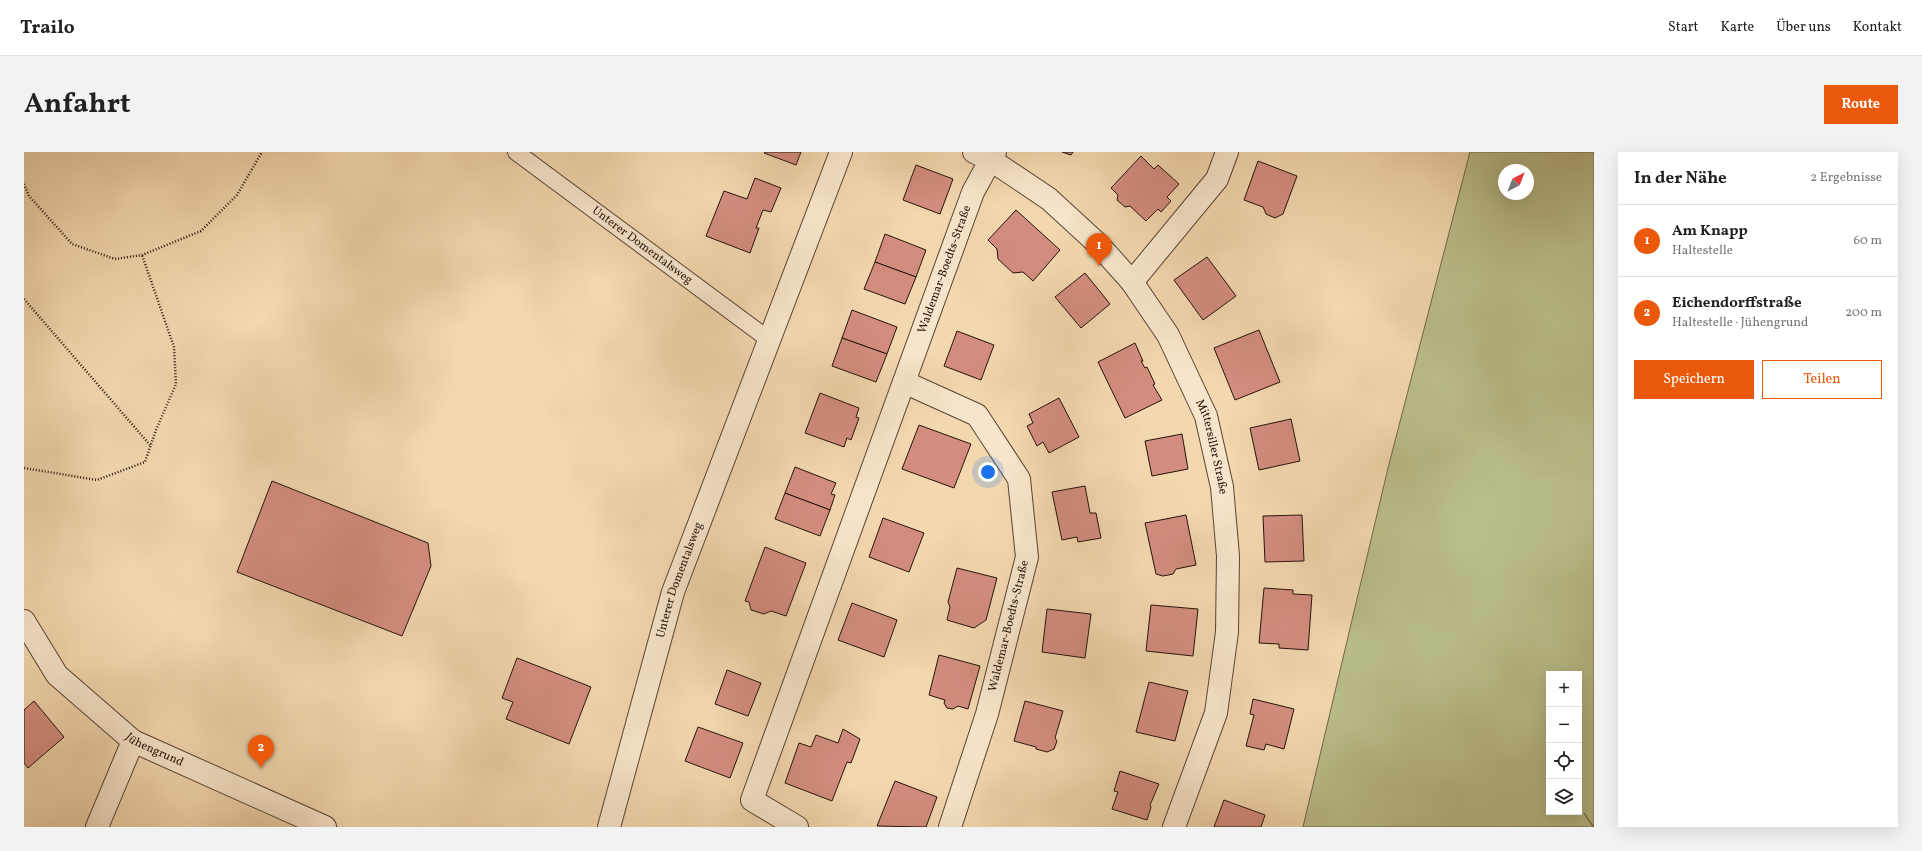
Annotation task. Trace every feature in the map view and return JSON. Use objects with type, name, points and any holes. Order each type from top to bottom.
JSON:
[{"type":"street","name":"Unterer Domentalsweg","points":[[609,827],[673,592],[768,339],[841,152]]},
{"type":"street","points":[[1132,282],[1217,179],[1227,152]]},
{"type":"street","name":"Mittersiller Straße","points":[[987,155],[1049,199],[1098,244],[1132,282],[1168,335],[1206,416],[1222,487],[1228,556],[1227,632],[1216,713],[1174,827]]},
{"type":"street","name":"Waldemar-Boedts-Straße","points":[[797,827],[752,800],[987,155]]},
{"type":"street","name":"Waldemar-Boedts-Straße","points":[[904,382],[977,415],[1019,479],[1027,557],[987,714],[950,827]]},
{"type":"street","name":"Jühengrund","points":[[24,621],[57,674],[133,741],[325,827]]},
{"type":"street","points":[[97,827],[133,741]]},
{"type":"lane","name":"Unterer Domentalsweg","points":[[516,152],[768,339]]},
{"type":"path","points":[[24,184],[29,196],[72,244],[116,259],[142,255],[200,231],[237,195],[262,152]]},
{"type":"path","points":[[24,468],[98,480],[146,462],[176,384],[174,347],[142,255]]},
{"type":"path","points":[[24,298],[151,446]]},
{"type":"green space","points":[[1470,152],[1594,152],[1594,827],[1584,813],[1593,827],[1303,827],[1388,468]]},
{"type":"building","points":[[801,152],[796,165],[764,153]]},
{"type":"building","points":[[1062,152],[1073,152],[1071,155]]},
{"type":"building","points":[[1141,156],[1154,169],[1158,165],[1179,184],[1167,197],[1171,201],[1161,212],[1158,209],[1146,221],[1130,206],[1125,207],[1117,200],[1118,195],[1111,188]]},
{"type":"building","points":[[1258,161],[1297,176],[1283,214],[1275,218],[1266,214],[1263,207],[1244,200]]},
{"type":"building","points":[[916,165],[953,179],[940,214],[903,200]]},
{"type":"building","points":[[755,178],[781,188],[771,212],[763,210],[756,228],[759,228],[750,253],[706,236],[724,191],[747,199]]},
{"type":"building","points":[[1016,210],[1060,250],[1033,281],[1023,272],[1013,273],[998,259],[997,249],[988,240]]},
{"type":"building","points":[[885,234],[926,250],[916,277],[875,262]]},
{"type":"building","points":[[1207,257],[1236,296],[1203,320],[1174,280]]},
{"type":"building","points":[[875,262],[916,277],[905,304],[864,289]]},
{"type":"building","points":[[1085,273],[1110,304],[1081,328],[1055,297]]},
{"type":"building","points":[[852,310],[897,327],[887,354],[842,338]]},
{"type":"building","points":[[1259,330],[1280,382],[1235,400],[1214,348]]},
{"type":"building","points":[[957,331],[994,345],[981,380],[944,366]]},
{"type":"building","points":[[842,338],[887,354],[876,382],[832,366]]},
{"type":"building","points":[[1135,343],[1143,361],[1141,361],[1145,368],[1147,367],[1155,384],[1153,385],[1162,400],[1125,418],[1098,362]]},
{"type":"building","points":[[820,393],[859,408],[856,417],[859,418],[851,440],[847,438],[844,447],[805,433]]},
{"type":"building","points":[[1059,398],[1079,437],[1049,453],[1043,442],[1037,446],[1027,426],[1033,423],[1029,414]]},
{"type":"building","points":[[1291,419],[1300,461],[1259,470],[1250,428]]},
{"type":"building","points":[[919,425],[971,444],[954,488],[902,469]]},
{"type":"building","points":[[1182,434],[1188,469],[1152,476],[1145,441]]},
{"type":"building","points":[[795,467],[836,483],[831,494],[835,495],[830,510],[785,493]]},
{"type":"building","points":[[272,481],[428,543],[431,566],[402,636],[237,572]]},
{"type":"building","points":[[1085,486],[1090,513],[1096,513],[1101,538],[1078,542],[1077,537],[1062,540],[1052,492]]},
{"type":"building","points":[[785,493],[830,510],[820,536],[775,519]]},
{"type":"building","points":[[1186,515],[1196,565],[1176,569],[1173,574],[1163,576],[1156,574],[1145,523]]},
{"type":"building","points":[[1302,515],[1304,561],[1265,562],[1263,516]]},
{"type":"building","points":[[883,518],[924,533],[909,572],[869,557]]},
{"type":"building","points":[[765,547],[806,563],[786,616],[771,611],[764,614],[751,610],[749,602],[745,601]]},
{"type":"building","points":[[957,568],[997,578],[986,620],[974,628],[947,620],[950,607],[948,602]]},
{"type":"building","points":[[1264,588],[1293,590],[1293,594],[1312,595],[1308,650],[1279,648],[1279,644],[1259,643]]},
{"type":"building","points":[[852,603],[897,620],[884,657],[838,640]]},
{"type":"building","points":[[1151,605],[1198,609],[1193,656],[1146,651]]},
{"type":"building","points":[[1047,609],[1091,614],[1085,658],[1042,652]]},
{"type":"building","points":[[939,655],[980,666],[968,709],[958,706],[953,709],[947,708],[944,703],[945,700],[929,695]]},
{"type":"building","points":[[517,658],[591,687],[569,744],[506,719],[513,702],[502,698]]},
{"type":"building","points":[[727,670],[761,683],[748,716],[715,704]]},
{"type":"building","points":[[1149,682],[1188,691],[1175,741],[1136,732]]},
{"type":"building","points":[[1253,699],[1294,709],[1284,749],[1266,744],[1264,750],[1246,746],[1254,715],[1250,714]]},
{"type":"building","points":[[34,701],[64,737],[28,768],[24,763],[24,710]]},
{"type":"building","points":[[1025,701],[1063,711],[1055,738],[1057,741],[1054,749],[1047,752],[1036,749],[1036,747],[1014,741]]},
{"type":"building","points":[[698,727],[743,743],[730,778],[685,761]]},
{"type":"building","points":[[843,729],[860,739],[851,763],[847,762],[832,801],[785,783],[799,743],[811,747],[816,735],[838,743]]},
{"type":"building","points":[[1120,771],[1159,784],[1150,805],[1151,807],[1147,820],[1112,809],[1118,792],[1114,791]]},
{"type":"building","points":[[895,781],[937,797],[926,827],[877,826]]},
{"type":"building","points":[[1224,800],[1265,815],[1261,827],[1214,827]]},
{"type":"place","name":"Am Knapp","points":[[1099,266]]},
{"type":"place","name":"Eichendorffstraße","points":[[261,768]]}]
